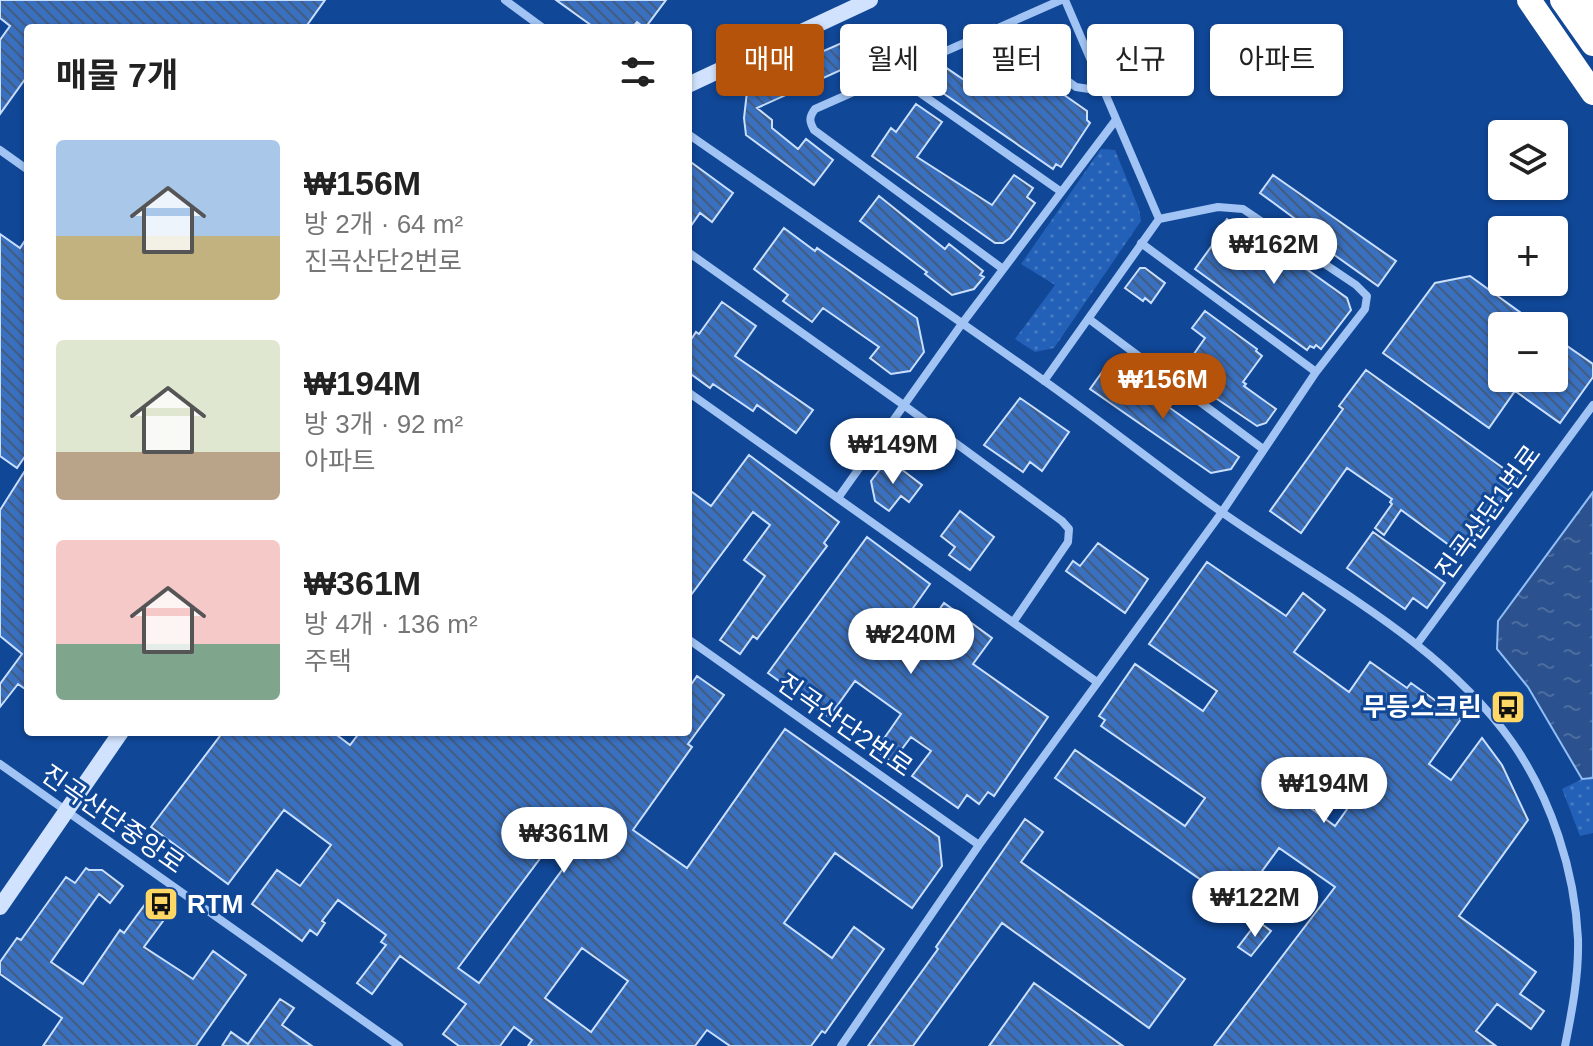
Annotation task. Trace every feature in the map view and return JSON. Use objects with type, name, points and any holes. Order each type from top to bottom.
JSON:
[{"type":"highway","points":[[1529,0],[1593,93]]},
{"type":"highway","points":[[1562,0],[1593,44]]},
{"type":"highway","points":[[1585,0],[1593,11]]},
{"type":"street","points":[[505,0],[538,24]]},
{"type":"street","points":[[1004,24],[1063,0],[1087,56]]},
{"type":"street","points":[[692,83],[867,1]]},
{"type":"street","points":[[844,96],[815,109],[810,122],[814,130],[1003,269]]},
{"type":"street","points":[[924,96],[1060,191]]},
{"type":"street","points":[[1104,96],[1159,219]]},
{"type":"street","points":[[838,498],[961,325],[1115,121]]},
{"type":"street","points":[[692,137],[1044,381],[1222,512],[1417,644],[1478,698],[1513,744],[1539,786],[1558,835],[1569,879],[1578,939],[1573,1005],[1565,1046]]},
{"type":"street","points":[[0,150],[24,167]]},
{"type":"street","points":[[841,1046],[979,845],[1222,512],[1316,372],[1365,309],[1367,296],[1356,285],[1243,209],[1218,207],[1159,219],[1044,381]]},
{"type":"street","points":[[1141,243],[1316,372]]},
{"type":"street","points":[[692,255],[1062,521],[1069,529],[1068,542],[1014,621]]},
{"type":"street","points":[[1089,319],[1263,449]]},
{"type":"street","points":[[692,395],[1097,682]]},
{"type":"street","name":"진곡산단1번로","points":[[1417,644],[1593,405]]},
{"type":"street","name":"진곡산단2번로","points":[[692,642],[979,845]]},
{"type":"street","points":[[0,907],[118,736]]},
{"type":"street","name":"진곡산단중앙로","points":[[0,764],[399,1046]]},
{"type":"shaded area","points":[[1101,149],[1115,150],[1141,221],[1054,348],[1035,352],[1015,339],[1055,285],[1021,264]]},
{"type":"shaded area","points":[[1593,778],[1593,833],[1580,836],[1562,789],[1582,779]]},
{"type":"water","points":[[1593,492],[1593,778],[1582,779],[1528,687],[1497,649],[1498,621]]},
{"type":"building","points":[[0,0],[325,0],[308,24],[24,24],[24,81],[0,114],[0,40],[10,26],[0,18]]},
{"type":"building","points":[[556,0],[666,0],[648,24],[589,24]]},
{"type":"building","points":[[840,44],[840,70],[824,78],[824,51]]},
{"type":"building","points":[[947,68],[963,79],[963,96],[1066,96],[1087,111],[1090,123],[1061,167],[1056,164],[1053,169],[947,96]]},
{"type":"building","points":[[747,96],[784,96],[757,108],[772,120],[772,128],[798,149],[806,139],[833,160],[814,185],[746,135]]},
{"type":"building","points":[[916,104],[942,122],[917,157],[992,205],[1014,175],[1033,188],[1027,197],[1035,203],[1003,243],[995,243],[872,156],[891,128],[896,132]]},
{"type":"building","points":[[692,163],[733,193],[712,222],[700,213],[692,224]]},
{"type":"building","points":[[1273,175],[1396,261],[1378,286],[1326,249],[1328,247],[1291,221],[1294,218],[1260,193]]},
{"type":"building","points":[[879,196],[945,249],[949,244],[983,271],[980,275],[984,277],[974,289],[952,295],[860,221]]},
{"type":"building","points":[[1227,219],[1233,223],[1235,221],[1265,243],[1267,241],[1347,298],[1351,310],[1321,349],[1316,345],[1307,350],[1195,269]]},
{"type":"building","points":[[784,228],[917,318],[924,352],[910,371],[891,374],[870,358],[879,347],[823,308],[812,322],[783,301],[788,295],[754,269]]},
{"type":"building","points":[[0,234],[20,248],[24,242],[24,458],[17,468],[0,456]]},
{"type":"building","points":[[1140,268],[1145,268],[1165,283],[1151,303],[1125,288]]},
{"type":"building","points":[[1470,276],[1488,289],[1488,296],[1498,296],[1520,312],[1488,312],[1488,392],[1514,392],[1489,428],[1383,353],[1435,283]]},
{"type":"building","points":[[722,302],[756,326],[735,356],[813,410],[796,433],[757,405],[753,411],[713,384],[710,388],[692,375],[692,338],[696,332],[699,334]]},
{"type":"building","points":[[1205,311],[1262,356],[1243,382],[1246,384],[1244,386],[1276,409],[1266,423],[1257,426],[1180,374],[1205,338],[1192,328]]},
{"type":"building","points":[[1568,347],[1593,364],[1593,377],[1560,423],[1516,392],[1568,392]]},
{"type":"building","points":[[1108,364],[1239,457],[1231,469],[1211,473],[1090,389]]},
{"type":"building","points":[[1366,370],[1517,478],[1464,556],[1401,510],[1384,535],[1375,528],[1392,504],[1392,499],[1347,468],[1301,533],[1270,511],[1343,409],[1339,406]]},
{"type":"building","points":[[1020,398],[1069,432],[1042,471],[1030,462],[1023,472],[984,445]]},
{"type":"building","points":[[749,455],[839,522],[824,543],[827,546],[757,639],[753,636],[740,654],[720,640],[765,576],[744,560],[770,525],[753,512],[692,594],[692,492],[711,506]]},
{"type":"building","points":[[888,459],[922,485],[909,502],[901,496],[889,511],[875,501],[871,481]]},
{"type":"building","points":[[24,472],[24,688],[18,684],[0,707],[0,684],[22,654],[0,636],[0,510]]},
{"type":"building","points":[[960,511],[994,537],[970,570],[949,555],[955,547],[941,536]]},
{"type":"building","points":[[1373,532],[1445,583],[1427,608],[1413,598],[1405,609],[1347,568]]},
{"type":"building","points":[[867,537],[930,584],[906,618],[924,631],[944,603],[992,638],[973,664],[1048,717],[994,796],[988,792],[979,804],[967,795],[958,808],[912,776],[931,751],[911,737],[892,762],[876,750],[901,714],[855,681],[829,717],[768,673]]},
{"type":"building","points":[[1098,543],[1148,579],[1125,613],[1066,571],[1073,561],[1080,566]]},
{"type":"building","points":[[1207,562],[1286,616],[1303,593],[1325,610],[1294,652],[1349,692],[1370,662],[1407,688],[1411,683],[1461,719],[1429,764],[1451,780],[1482,738],[1502,765],[1528,820],[1459,916],[1536,972],[1520,994],[1544,1011],[1531,1029],[1497,1004],[1476,1031],[1496,1046],[1214,1046],[1335,887],[1279,848],[1237,905],[1055,778],[1075,750],[1185,826],[1205,798],[1101,726],[1105,720],[1099,716],[1135,664],[1203,711],[1217,691],[1149,644]],"holes":[[[1328,778],[1355,798],[1335,826],[1308,806]]]},
{"type":"building","points":[[697,676],[724,695],[688,744],[692,747],[633,830],[687,868],[785,729],[939,837],[942,866],[912,908],[835,853],[784,923],[832,958],[854,927],[884,949],[825,1033],[822,1031],[811,1046],[730,1046],[707,1030],[695,1046],[528,1046],[532,1040],[514,1027],[500,1046],[459,1046],[443,1034],[466,1004],[400,956],[372,994],[357,983],[386,945],[381,942],[386,935],[338,900],[322,921],[325,923],[317,935],[310,930],[302,941],[252,904],[277,870],[300,886],[331,845],[284,810],[228,884],[151,827],[220,736],[338,736],[350,745],[357,736],[692,736],[692,683]],"holes":[[[557,836],[576,851],[479,983],[458,968]],[[582,948],[628,981],[591,1032],[545,998]]]},
{"type":"building","points":[[1025,819],[1043,832],[1021,862],[1185,979],[1149,1028],[1002,923],[913,1046],[868,1046],[938,949],[936,947]]},
{"type":"building","points":[[86,868],[102,870],[123,886],[110,903],[99,894],[51,962],[83,984],[120,930],[124,933],[146,903],[166,917],[144,947],[193,979],[213,951],[246,975],[196,1046],[43,1046],[62,1018],[0,974],[0,962],[17,938],[21,940],[66,877],[75,883]]},
{"type":"building","points":[[1258,921],[1271,931],[1251,956],[1238,947]]},
{"type":"building","points":[[1034,983],[1123,1046],[989,1046]]},
{"type":"building","points":[[280,999],[294,1008],[282,1025],[312,1046],[222,1046],[231,1032],[248,1044]]},
{"type":"place","name":"무등스크린","points":[[1508,707]]},
{"type":"place","name":"RTM","points":[[161,904]]}]
